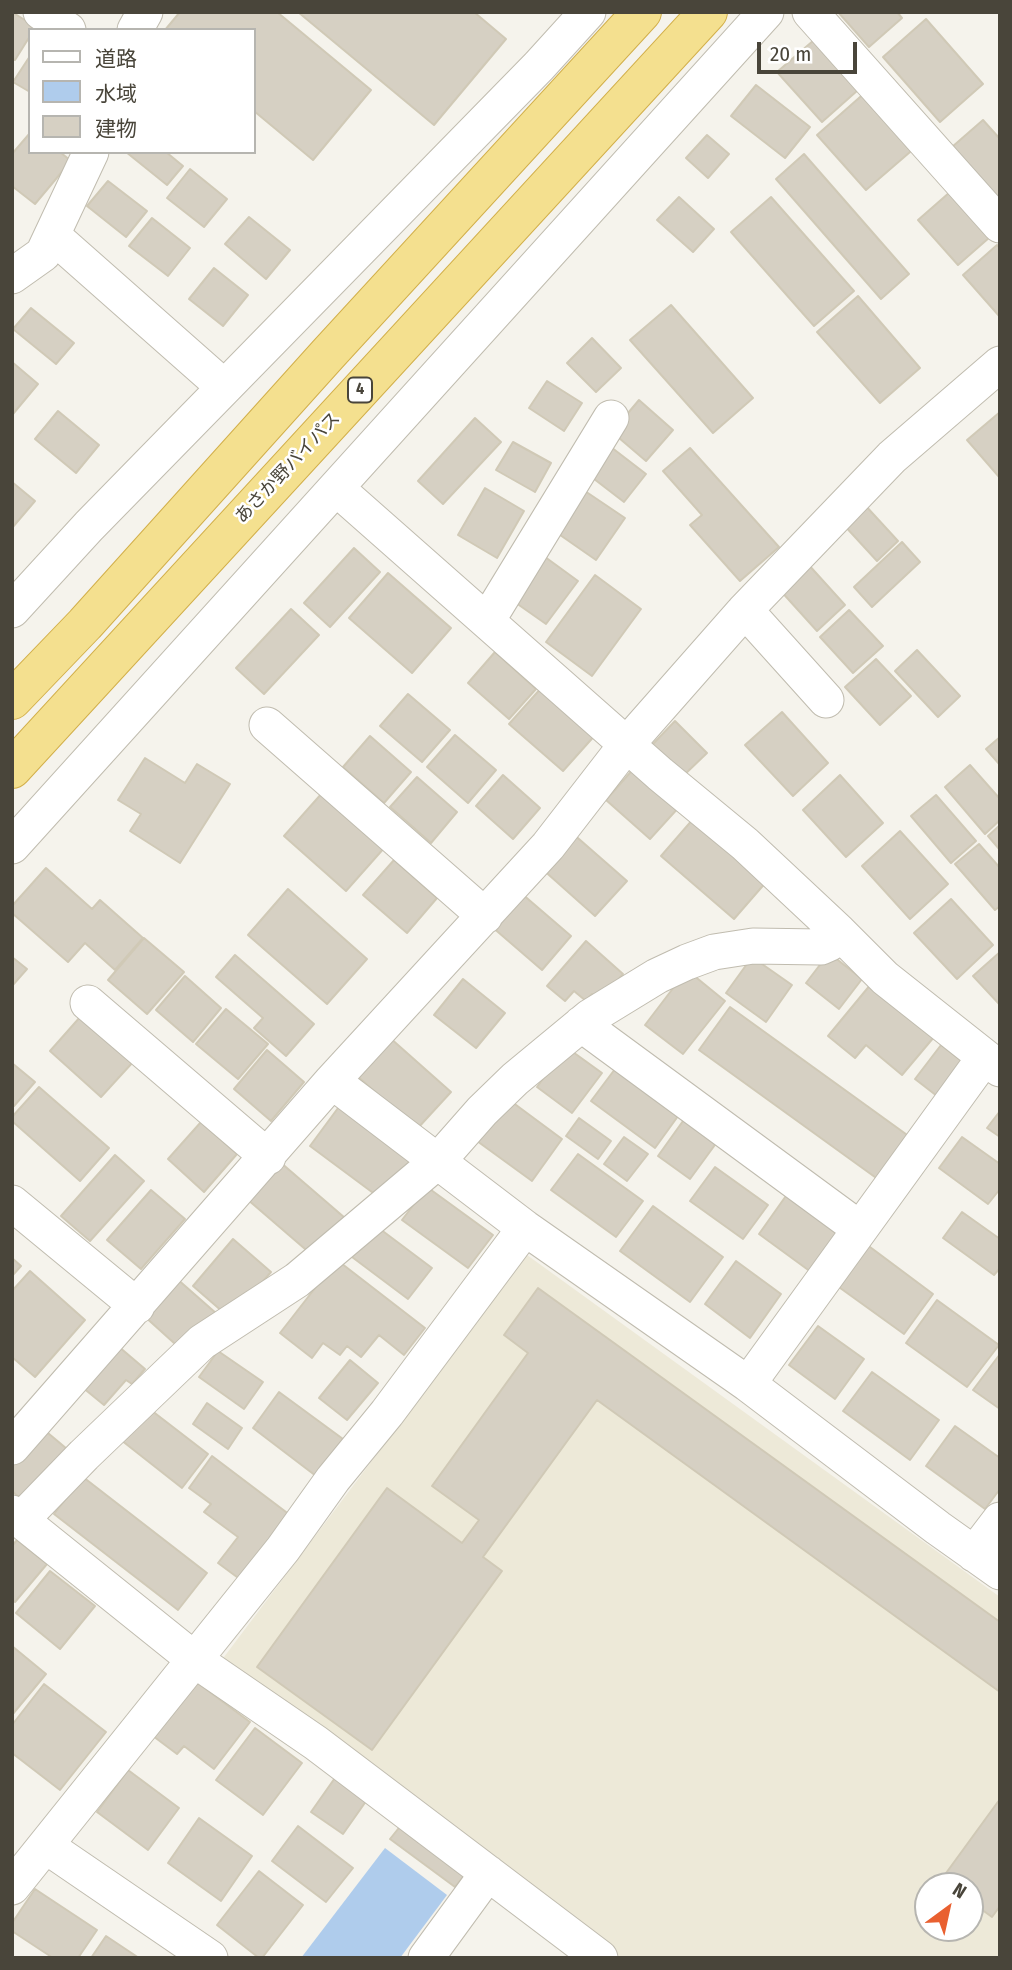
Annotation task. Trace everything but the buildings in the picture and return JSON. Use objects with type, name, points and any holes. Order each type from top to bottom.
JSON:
[{"type":"highway","points":[[12,700],[85,624],[642,12]]},
{"type":"highway","name":"あさか野バイパス","points":[[12,769],[708,12]]},
{"type":"highway","points":[[12,681],[85,624]]},
{"type":"street","points":[[41,12],[65,28]]},
{"type":"street","points":[[136,28],[145,12]]},
{"type":"street","points":[[12,610],[89,526],[529,76],[588,12]]},
{"type":"street","points":[[12,846],[766,12]]},
{"type":"street","points":[[810,12],[1000,225]]},
{"type":"street","points":[[12,276],[43,254],[90,154]]},
{"type":"street","points":[[52,235],[224,387]]},
{"type":"street","points":[[12,1447],[332,1081],[548,846],[627,744],[745,610],[892,457],[1000,364]]},
{"type":"street","points":[[487,621],[611,418]]},
{"type":"street","points":[[336,488],[627,744],[746,844],[885,978],[992,1063],[860,1229],[748,1384]]},
{"type":"street","points":[[745,610],[826,700]]},
{"type":"street","points":[[267,725],[485,916]]},
{"type":"street","points":[[600,1958],[316,1743],[195,1660],[17,1517],[202,1342],[297,1280],[438,1161],[482,1111],[548,1049],[580,1024],[657,976],[687,961],[714,952],[753,946],[821,947],[830,943],[839,932]]},
{"type":"street","points":[[88,1003],[268,1157]]},
{"type":"street","points":[[580,1024],[860,1229]]},
{"type":"street","points":[[332,1081],[526,1228],[748,1384],[987,1563],[1000,1520]]},
{"type":"street","points":[[12,1203],[137,1306]]},
{"type":"street","points":[[12,1887],[283,1549],[333,1479],[387,1413],[526,1228]]},
{"type":"street","points":[[46,1846],[210,1958]]},
{"type":"street","points":[[426,1958],[488,1874]]},
{"type":"shaded area","points":[[527,1255],[1000,1597],[1000,1958],[622,1958],[221,1661]]},
{"type":"water","points":[[385,1848],[447,1895],[400,1958],[301,1958]]}]
